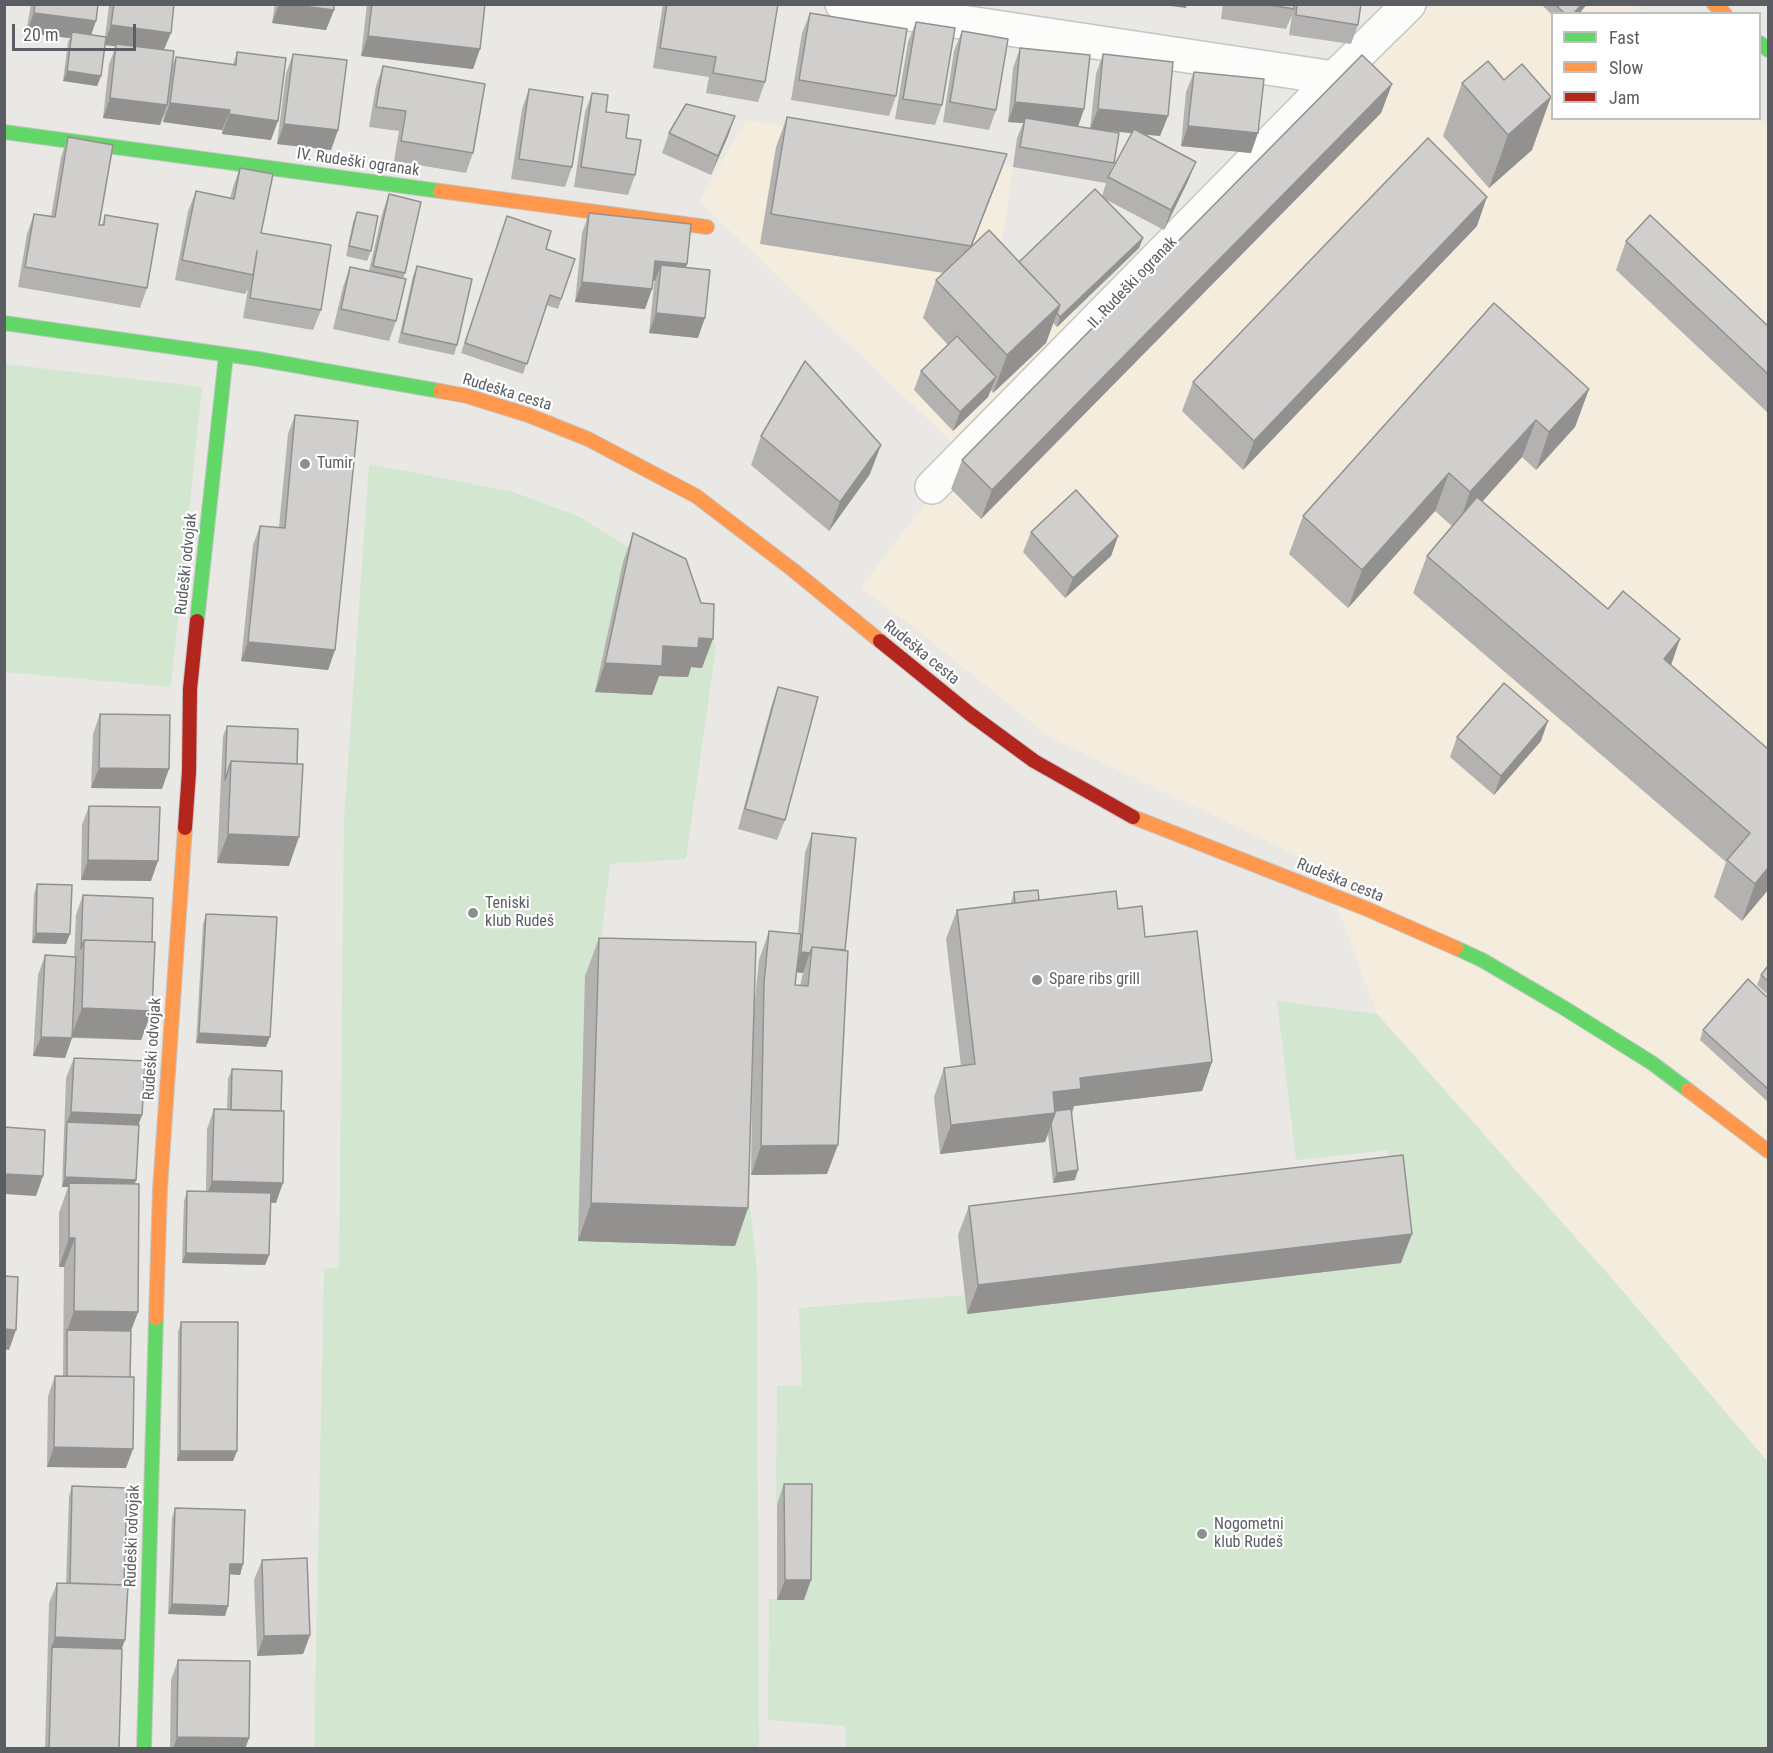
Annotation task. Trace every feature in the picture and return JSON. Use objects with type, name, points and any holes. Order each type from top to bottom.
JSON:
[{"type":"street","points":[[842,4],[1334,78]]},
{"type":"street","name":"II. Rudeški ogranak","points":[[932,487],[1408,4]]},
{"type":"street","name":"IV. Rudeški ogranak","points":[[4,132],[707,227]]},
{"type":"street","name":"Rudeška cesta","points":[[4,323],[226,355],[467,396],[528,414],[588,439],[696,496],[793,570],[970,714],[1034,760],[1131,816],[1367,909],[1482,960],[1564,1008],[1652,1064],[1768,1151]]},
{"type":"street","name":"Rudeški odvojak","points":[[144,1749],[160,1189],[189,772],[190,689],[226,355]]},
{"type":"shaded area","points":[[1431,5],[1633,5],[1642,12],[1551,12],[1551,120],[1761,119],[1768,126],[1768,1462],[1615,1282],[1377,1014],[1323,868],[1049,737],[926,637],[861,588],[963,453],[699,201],[746,120],[1013,167],[1001,250],[1093,324]]},
{"type":"green space","points":[[5,364],[202,387],[171,687],[5,672]]},
{"type":"green space","points":[[369,464],[513,492],[578,516],[630,548],[687,588],[716,647],[686,859],[610,864],[598,967],[747,1176],[757,1272],[759,1748],[314,1748],[324,1269],[339,1268],[344,820]]},
{"type":"green space","points":[[1277,1001],[1377,1014],[1615,1282],[1768,1462],[1768,1748],[846,1748],[845,1726],[768,1720],[769,1599],[800,1599],[801,1504],[776,1502],[777,1386],[802,1386],[799,1308],[965,1295],[967,1314],[1401,1263],[1388,1150],[1296,1160]]},
{"type":"building","points":[[35,4],[98,4],[96,21],[34,13]]},
{"type":"building","points":[[114,4],[174,4],[171,33],[111,25]]},
{"type":"building","points":[[287,4],[334,4],[334,10]]},
{"type":"building","points":[[372,4],[485,4],[480,49],[368,36]]},
{"type":"building","points":[[667,4],[778,4],[765,82],[713,73],[716,57],[660,48]]},
{"type":"building","points":[[1264,4],[1294,4],[1294,9]]},
{"type":"building","points":[[1297,4],[1361,4],[1358,25],[1296,15]]},
{"type":"building","points":[[1555,4],[1582,4],[1575,12],[1563,12]]},
{"type":"building","points":[[810,13],[907,29],[896,96],[799,80]]},
{"type":"building","points":[[916,22],[955,28],[942,105],[903,99]]},
{"type":"building","points":[[962,31],[1008,39],[996,110],[950,102]]},
{"type":"building","points":[[72,32],[106,37],[101,76],[67,71]]},
{"type":"building","points":[[116,44],[174,51],[167,105],[110,98]]},
{"type":"building","points":[[1020,48],[1090,55],[1084,109],[1015,102]]},
{"type":"building","points":[[237,52],[286,58],[278,121],[229,114],[230,110],[170,103],[176,57],[236,65]]},
{"type":"building","points":[[293,54],[347,60],[338,130],[284,124]]},
{"type":"building","points":[[1103,54],[1173,62],[1168,116],[1098,109]]},
{"type":"building","points":[[1362,55],[1392,84],[992,490],[962,460]]},
{"type":"building","points":[[1488,61],[1504,80],[1522,64],[1551,97],[1508,135],[1462,83]]},
{"type":"building","points":[[383,66],[485,84],[473,153],[401,141],[406,111],[376,107]]},
{"type":"building","points":[[1194,72],[1264,79],[1258,133],[1188,126]]},
{"type":"building","points":[[529,89],[583,97],[572,167],[519,159]]},
{"type":"building","points":[[592,93],[608,95],[606,112],[629,115],[626,138],[641,140],[635,175],[581,167]]},
{"type":"building","points":[[686,104],[735,116],[718,156],[669,133]]},
{"type":"building","points":[[787,117],[1007,154],[971,246],[771,214]]},
{"type":"building","points":[[1025,118],[1119,133],[1114,163],[1020,147]]},
{"type":"building","points":[[1134,129],[1196,162],[1171,210],[1108,177]]},
{"type":"building","points":[[68,137],[113,145],[99,225],[104,225],[105,215],[158,224],[147,288],[25,267],[34,214],[55,217]]},
{"type":"building","points":[[1428,138],[1487,197],[1254,441],[1193,382]]},
{"type":"building","points":[[240,168],[273,174],[261,233],[331,245],[321,310],[250,298],[257,251],[253,275],[182,260],[196,191],[234,199]]},
{"type":"building","points":[[1095,189],[1143,238],[1060,317],[1057,313],[1060,305],[1019,262]]},
{"type":"building","points":[[389,194],[421,202],[405,273],[373,266]]},
{"type":"building","points":[[357,212],[378,216],[371,251],[349,246]]},
{"type":"building","points":[[589,213],[691,224],[687,264],[655,261],[652,289],[582,282]]},
{"type":"building","points":[[1650,215],[1768,326],[1768,374],[1626,241]]},
{"type":"building","points":[[507,216],[551,231],[546,249],[575,259],[561,299],[550,295],[527,364],[465,343]]},
{"type":"building","points":[[989,230],[1060,305],[1007,355],[936,280]]},
{"type":"building","points":[[661,265],[710,270],[705,318],[656,313]]},
{"type":"building","points":[[417,266],[472,279],[457,345],[402,333]]},
{"type":"building","points":[[350,267],[406,279],[396,321],[341,309]]},
{"type":"building","points":[[1494,303],[1589,389],[1549,432],[1536,420],[1470,492],[1449,473],[1362,570],[1303,516]]},
{"type":"building","points":[[957,336],[996,377],[960,412],[921,371]]},
{"type":"building","points":[[805,361],[881,445],[840,502],[761,436]]},
{"type":"building","points":[[295,415],[358,421],[335,650],[248,642],[260,526],[285,528]]},
{"type":"building","points":[[1076,490],[1118,536],[1073,578],[1031,532]]},
{"type":"building","points":[[1477,497],[1608,609],[1623,591],[1680,639],[1664,659],[1768,749],[1768,868],[1755,884],[1727,860],[1750,833],[1427,556]]},
{"type":"building","points":[[633,533],[686,559],[701,603],[714,604],[713,639],[699,638],[698,648],[663,646],[662,666],[605,663]]},
{"type":"building","points":[[1504,683],[1548,721],[1501,776],[1457,737]]},
{"type":"building","points":[[778,687],[818,697],[785,820],[745,809]]},
{"type":"building","points":[[100,714],[170,715],[169,769],[99,768]]},
{"type":"building","points":[[227,726],[298,729],[297,764],[231,761],[225,780]]},
{"type":"building","points":[[231,761],[303,764],[299,837],[228,834]]},
{"type":"building","points":[[89,806],[160,807],[158,861],[88,860]]},
{"type":"building","points":[[812,833],[856,838],[845,950],[812,947],[810,953],[801,952]]},
{"type":"building","points":[[37,884],[72,885],[70,934],[36,933]]},
{"type":"building","points":[[1038,890],[1039,900],[1015,903],[1014,892]]},
{"type":"building","points":[[1116,891],[1118,909],[1142,906],[1145,937],[1197,931],[1212,1062],[1080,1078],[1081,1089],[1053,1092],[1055,1113],[951,1125],[944,1068],[975,1064],[957,910]]},
{"type":"building","points":[[83,895],[153,898],[152,942],[84,940],[81,949]]},
{"type":"building","points":[[206,914],[277,917],[270,1037],[199,1033]]},
{"type":"building","points":[[769,931],[801,934],[795,985],[808,986],[812,947],[848,951],[838,1145],[761,1146],[764,983]]},
{"type":"building","points":[[599,938],[756,942],[748,1208],[591,1203]]},
{"type":"building","points":[[84,940],[155,942],[152,1011],[82,1008]]},
{"type":"building","points":[[45,955],[76,957],[72,1038],[41,1037]]},
{"type":"building","points":[[1768,966],[1768,981],[1761,975]]},
{"type":"building","points":[[1748,979],[1768,998],[1768,1089],[1703,1030]]},
{"type":"building","points":[[74,1058],[145,1061],[142,1115],[71,1112]]},
{"type":"building","points":[[232,1069],[282,1071],[281,1111],[231,1110]]},
{"type":"building","points":[[214,1109],[284,1111],[283,1183],[212,1181]]},
{"type":"building","points":[[1071,1109],[1078,1170],[1057,1173],[1051,1124],[1055,1111]]},
{"type":"building","points":[[67,1122],[139,1125],[136,1180],[65,1177]]},
{"type":"building","points":[[4,1127],[45,1130],[43,1176],[4,1174]]},
{"type":"building","points":[[1403,1155],[1412,1234],[978,1285],[969,1206]]},
{"type":"building","points":[[69,1183],[139,1184],[138,1312],[74,1311],[75,1238],[69,1238]]},
{"type":"building","points":[[187,1191],[271,1193],[269,1255],[186,1253]]},
{"type":"building","points":[[4,1276],[18,1277],[16,1330],[4,1329]]},
{"type":"building","points":[[181,1322],[238,1322],[237,1451],[180,1451]]},
{"type":"building","points":[[67,1330],[131,1331],[130,1377],[67,1376]]},
{"type":"building","points":[[55,1376],[134,1377],[133,1449],[54,1447]]},
{"type":"building","points":[[784,1484],[812,1484],[811,1580],[785,1580]]},
{"type":"building","points":[[72,1486],[127,1488],[124,1585],[70,1583]]},
{"type":"building","points":[[175,1508],[245,1510],[243,1564],[230,1564],[228,1606],[172,1604]]},
{"type":"building","points":[[307,1558],[310,1635],[264,1636],[262,1560]]},
{"type":"building","points":[[57,1583],[128,1585],[125,1640],[55,1637]]},
{"type":"building","points":[[52,1647],[122,1649],[119,1749],[49,1749]]},
{"type":"building","points":[[178,1660],[250,1661],[249,1738],[177,1737]]},
{"type":"traffic: fast","points":[[1761,44],[1768,50]]},
{"type":"traffic: fast","points":[[4,132],[440,191]]},
{"type":"traffic: fast","points":[[4,323],[258,359],[440,391]]},
{"type":"traffic: fast","points":[[197,621],[226,355]]},
{"type":"traffic: fast","points":[[1456,948],[1482,960],[1564,1008],[1652,1063],[1688,1090]]},
{"type":"traffic: fast","points":[[144,1748],[156,1318]]},
{"type":"traffic: slow","points":[[1714,4],[1723,12]]},
{"type":"traffic: slow","points":[[440,191],[707,227]]},
{"type":"traffic: slow","points":[[440,391],[467,396],[528,415],[588,439],[696,496],[793,570],[880,641]]},
{"type":"traffic: slow","points":[[1133,817],[1367,909],[1456,948]]},
{"type":"traffic: slow","points":[[156,1318],[160,1189],[185,828]]},
{"type":"traffic: slow","points":[[1688,1090],[1768,1151]]},
{"type":"traffic: jam","points":[[185,828],[189,772],[190,689],[197,621]]},
{"type":"traffic: jam","points":[[880,641],[970,714],[1034,761],[1133,817]]},
{"type":"place","name":"Tumir","points":[[305,464]]},
{"type":"place","name":"Teniski klub Rudeš","points":[[473,913]]},
{"type":"place","name":"Spare ribs grill","points":[[1037,980]]},
{"type":"place","name":"Nogometni klub Rudeš","points":[[1202,1534]]}]
